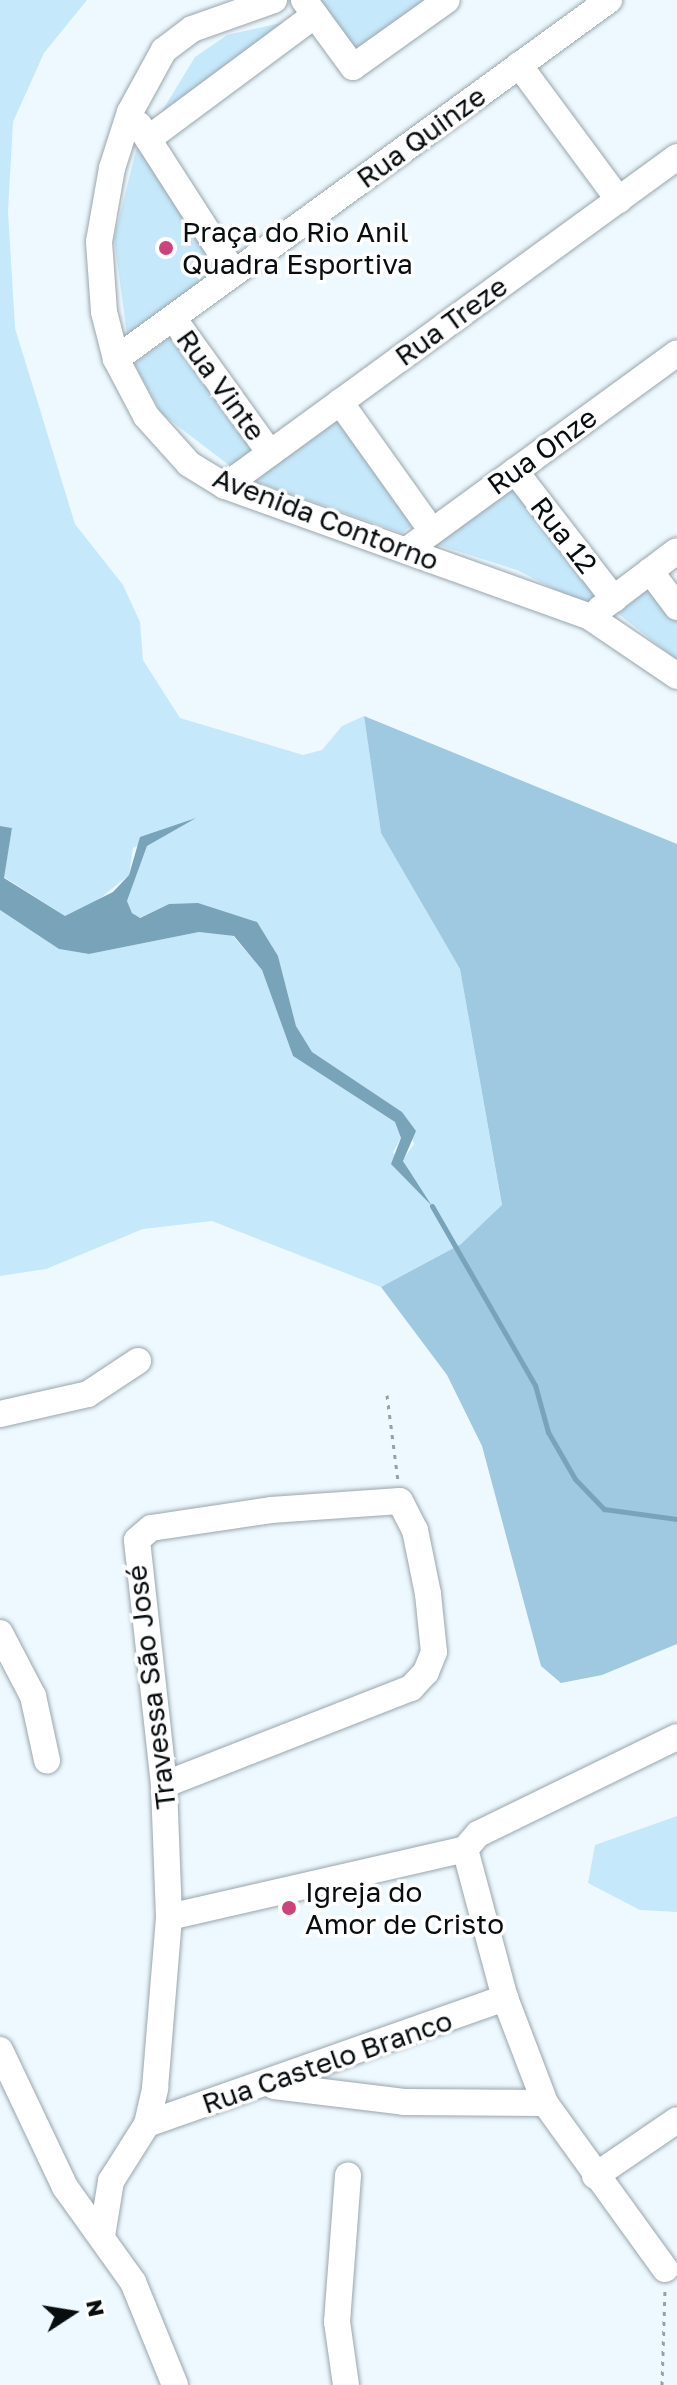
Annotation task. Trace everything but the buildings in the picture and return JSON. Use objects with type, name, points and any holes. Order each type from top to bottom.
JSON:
[{"type":"street","name":"Avenida Contorno","points":[[274,0],[177,38],[155,62],[130,112],[99,242],[104,312],[116,359],[160,435],[225,486],[590,617],[677,676]]},
{"type":"street","points":[[148,139],[309,7],[353,67],[447,0]]},
{"type":"street","name":"Rua Quinze","points":[[116,359],[519,65],[591,5]]},
{"type":"street","points":[[519,65],[619,200]]},
{"type":"street","points":[[130,112],[234,273]]},
{"type":"street","name":"Rua Treze","points":[[225,486],[677,157]]},
{"type":"street","name":"Rua Vinte","points":[[173,318],[270,453]]},
{"type":"street","name":"Rua Onze","points":[[407,550],[677,353]]},
{"type":"street","points":[[340,402],[432,531]]},
{"type":"street","name":"Rua 12","points":[[515,471],[614,599]]},
{"type":"street","points":[[590,617],[677,551]]},
{"type":"street","points":[[650,571],[677,607]]},
{"type":"street","points":[[0,1414],[88,1394],[138,1361]]},
{"type":"street","points":[[164,1785],[411,1688],[426,1672],[434,1631],[415,1530],[400,1501]]},
{"type":"street","name":"Travessa São José","points":[[102,2236],[111,2181],[147,2124],[164,2026],[169,1917],[164,1785],[134,1550],[141,1534],[271,1510],[400,1501]]},
{"type":"street","points":[[0,1633],[33,1696],[47,1760]]},
{"type":"street","points":[[169,1917],[465,1849],[478,1834],[677,1737]]},
{"type":"street","points":[[465,1849],[505,1998],[545,2103],[665,2269]]},
{"type":"street","name":"Rua Castelo Branco","points":[[147,2124],[267,2085],[505,1998]]},
{"type":"street","points":[[0,2050],[65,2187],[102,2236],[158,2330],[175,2385]]},
{"type":"street","points":[[267,2085],[404,2102],[545,2103]]},
{"type":"street","points":[[595,2176],[677,2120]]},
{"type":"street","points":[[346,2385],[337,2322],[348,2175]]},
{"type":"street","points":[[65,2187],[111,2181]]},
{"type":"path","points":[[387,1395],[400,1501]]},
{"type":"path","points":[[662,2385],[665,2269]]},
{"type":"shaded area","points":[[0,0],[87,0],[44,53],[13,122],[8,211],[15,328],[75,524],[123,585],[140,622],[143,660],[180,718],[303,755],[322,750],[342,726],[364,716],[381,833],[460,969],[502,1206],[461,1244],[381,1287],[212,1221],[143,1229],[46,1269],[0,1276],[0,910],[59,949],[89,954],[199,932],[233,936],[262,970],[293,1056],[395,1122],[401,1138],[393,1152],[410,1173],[403,1160],[414,1144],[402,1112],[312,1053],[296,1026],[278,956],[169,904],[139,918],[132,913],[127,901],[147,846],[192,819],[133,848],[129,875],[82,913],[65,916],[4,877],[12,828],[0,826]]},
{"type":"shaded area","points":[[316,0],[426,0],[353,54]]},
{"type":"shaded area","points":[[298,19],[153,126],[195,57],[227,35]]},
{"type":"shaded area","points":[[138,143],[223,271],[127,335],[114,238]]},
{"type":"shaded area","points":[[173,334],[256,451],[234,469],[162,414],[134,364]]},
{"type":"shaded area","points":[[335,418],[415,523],[402,533],[251,480]]},
{"type":"shaded area","points":[[513,484],[601,598],[589,607],[517,570],[435,544]]},
{"type":"shaded area","points":[[651,585],[677,619],[677,660],[616,612]]},
{"type":"shaded area","points":[[364,716],[677,844],[677,1644],[602,1675],[561,1683],[541,1666],[482,1446],[447,1375],[381,1287],[461,1244],[502,1205],[460,969],[381,833]]},
{"type":"shaded area","points":[[196,818],[147,846],[127,901],[132,913],[140,918],[169,904],[198,903],[257,922],[278,956],[296,1026],[312,1052],[402,1112],[416,1131],[403,1161],[432,1206],[391,1164],[401,1138],[395,1122],[293,1056],[262,970],[234,936],[199,932],[89,954],[59,949],[0,910],[0,826],[12,828],[4,878],[65,916],[113,892],[129,875],[140,837]]},
{"type":"shaded area","points":[[677,1816],[677,1912],[640,1910],[588,1883],[595,1845]]},
{"type":"waterway","points":[[432,1206],[535,1385],[548,1432],[575,1479],[604,1509],[677,1519]]},
{"type":"place","name":"Praça do Rio Anil Quadra Esportiva","points":[[166,248]]},
{"type":"place","name":"Igreja do Amor de Cristo","points":[[289,1908]]}]
